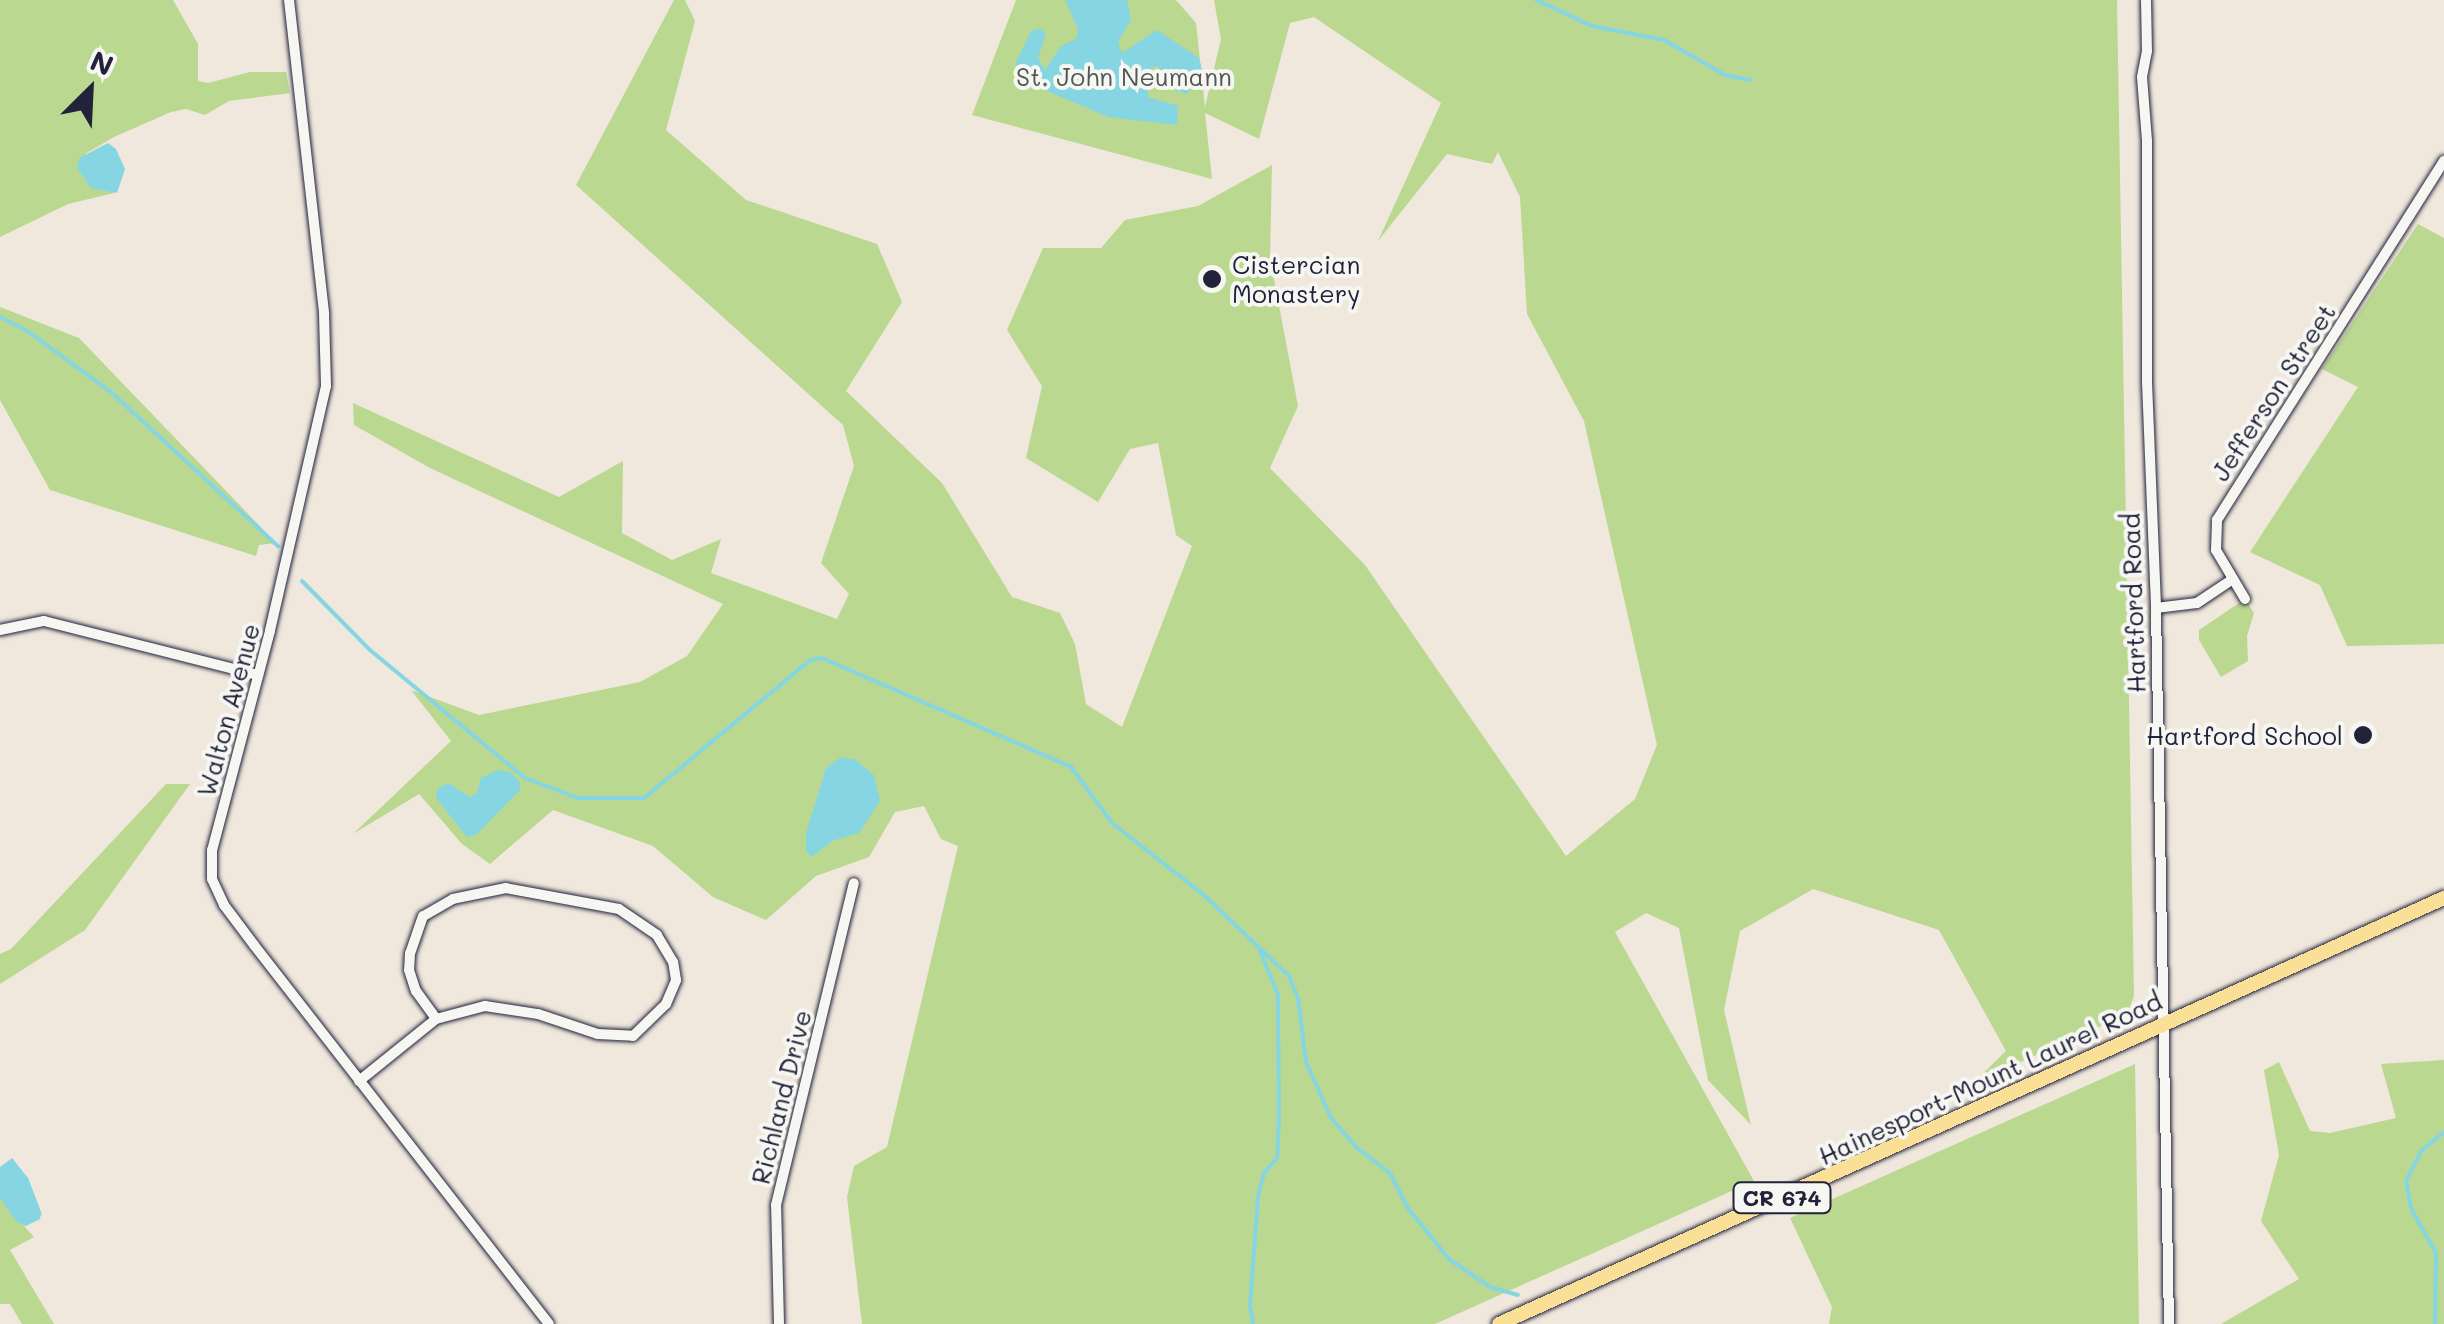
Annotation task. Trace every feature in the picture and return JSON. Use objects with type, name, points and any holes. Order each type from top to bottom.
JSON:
[{"type":"main road","name":"Hainesport-Mount Laurel Road","points":[[1500,1324],[2444,898]]},
{"type":"street","name":"Walton Avenue","points":[[289,0],[324,318],[326,386],[212,850],[212,879],[234,918],[549,1324]]},
{"type":"street","name":"Hartford Road","points":[[2146,0],[2147,51],[2142,76],[2147,141],[2146,364],[2156,608],[2169,1324]]},
{"type":"street","name":"Jefferson Street","points":[[2245,599],[2214,542],[2222,510],[2444,161]]},
{"type":"street","points":[[2156,608],[2197,603],[2233,579]]},
{"type":"street","points":[[0,630],[44,621],[258,675]]},
{"type":"street","name":"Richland Drive","points":[[779,1324],[776,1205],[854,884]]},
{"type":"street","points":[[359,1081],[436,1019],[485,1006],[538,1014],[598,1034],[633,1036],[666,1004],[676,980],[673,962],[657,935],[618,910],[506,888],[454,899],[423,916],[410,953],[409,970],[416,992],[436,1019]]},
{"type":"green space","points":[[0,0],[173,0],[198,44],[198,81],[208,83],[250,72],[286,72],[290,93],[229,101],[205,115],[186,109],[171,112],[114,137],[85,154],[114,193],[68,204],[0,237]]},
{"type":"green space","name":"St. John Neumann","points":[[674,0],[685,0],[695,21],[666,130],[746,200],[877,244],[902,302],[846,391],[942,483],[1012,597],[1060,613],[1075,644],[1086,704],[1122,727],[1192,546],[1176,535],[1158,443],[1130,449],[1098,502],[1026,458],[1042,386],[1007,330],[1043,248],[1101,248],[1125,220],[1198,206],[1272,165],[1270,258],[1298,406],[1270,468],[1365,565],[1566,856],[1635,799],[1657,745],[1584,421],[1527,314],[1520,197],[1498,152],[1492,164],[1447,154],[1378,241],[1441,103],[1314,17],[1290,23],[1259,139],[1205,113],[1212,179],[972,115],[1016,0],[1176,0],[1196,23],[1205,107],[1221,39],[1214,0],[2117,0],[2134,996],[2130,1007],[2134,1011],[1972,1084],[2006,1051],[1939,930],[1813,889],[1740,931],[1724,1010],[1751,1125],[1708,1080],[1679,928],[1646,913],[1615,932],[1754,1181],[1435,1324],[862,1324],[847,1197],[854,1166],[887,1147],[958,846],[941,839],[924,806],[895,812],[869,857],[816,876],[766,920],[713,897],[653,846],[553,810],[490,864],[462,844],[419,794],[353,834],[451,741],[411,690],[479,715],[640,682],[687,656],[723,604],[430,468],[354,425],[353,403],[559,497],[623,461],[622,533],[672,560],[721,539],[711,573],[837,619],[849,594],[821,563],[854,466],[843,425],[576,185]]},
{"type":"green space","points":[[2418,224],[2444,238],[2444,644],[2347,646],[2320,585],[2250,552],[2358,387],[2322,369]]},
{"type":"green space","points":[[0,307],[79,338],[276,543],[259,545],[256,556],[50,490],[0,400]]},
{"type":"green space","points":[[2245,599],[2254,613],[2247,636],[2248,661],[2221,677],[2199,640],[2199,630]]},
{"type":"green space","points":[[166,784],[190,784],[85,930],[0,984],[0,954],[11,949]]},
{"type":"green space","points":[[2444,1060],[2444,1324],[2221,1324],[2299,1279],[2261,1221],[2279,1155],[2264,1070],[2279,1062],[2310,1131],[2330,1133],[2396,1118],[2381,1064]]},
{"type":"green space","points":[[2135,1064],[2139,1324],[1829,1324],[1832,1307],[1790,1218]]},
{"type":"green space","points":[[0,1167],[28,1178],[42,1215],[24,1226],[34,1237],[10,1250],[54,1324],[22,1324],[10,1304],[0,1304]]},
{"type":"water","points":[[1065,0],[1127,0],[1131,20],[1118,42],[1122,53],[1157,30],[1199,58],[1202,70],[1187,94],[1163,86],[1158,66],[1149,69],[1148,97],[1178,106],[1177,125],[1108,117],[1019,79],[1016,62],[1031,31],[1040,28],[1046,33],[1038,58],[1045,70],[1061,46],[1076,39],[1078,29]]},
{"type":"water","points":[[108,143],[116,149],[125,169],[117,193],[91,188],[77,168],[79,158]]},
{"type":"water","points":[[841,757],[856,760],[874,775],[880,801],[859,833],[834,840],[811,857],[806,850],[806,833],[826,768]]},
{"type":"water","points":[[498,770],[511,773],[520,782],[520,790],[476,835],[467,837],[436,798],[437,789],[448,783],[470,797],[477,793],[481,778]]},
{"type":"water","points":[[12,1158],[28,1178],[41,1212],[40,1219],[26,1226],[17,1222],[0,1198],[0,1167]]},
{"type":"waterway","points":[[1536,0],[1592,26],[1664,40],[1725,75],[1751,80]]},
{"type":"waterway","points":[[0,317],[26,330],[112,393],[278,546]]},
{"type":"waterway","points":[[302,581],[370,650],[525,778],[578,798],[644,798],[810,660],[822,658],[1071,767],[1112,823],[1205,896],[1289,976],[1298,998],[1306,1062],[1331,1118],[1357,1148],[1390,1173],[1407,1207],[1449,1259],[1490,1287],[1518,1295]]},
{"type":"waterway","points":[[1253,1324],[1250,1306],[1258,1196],[1264,1173],[1277,1158],[1279,1122],[1278,995],[1260,951]]},
{"type":"waterway","points":[[2435,1324],[2436,1253],[2411,1208],[2406,1181],[2422,1150],[2444,1132]]},
{"type":"place","name":"Cistercian Monastery","points":[[1212,279]]},
{"type":"place","name":"Hartford School","points":[[2363,735]]}]
